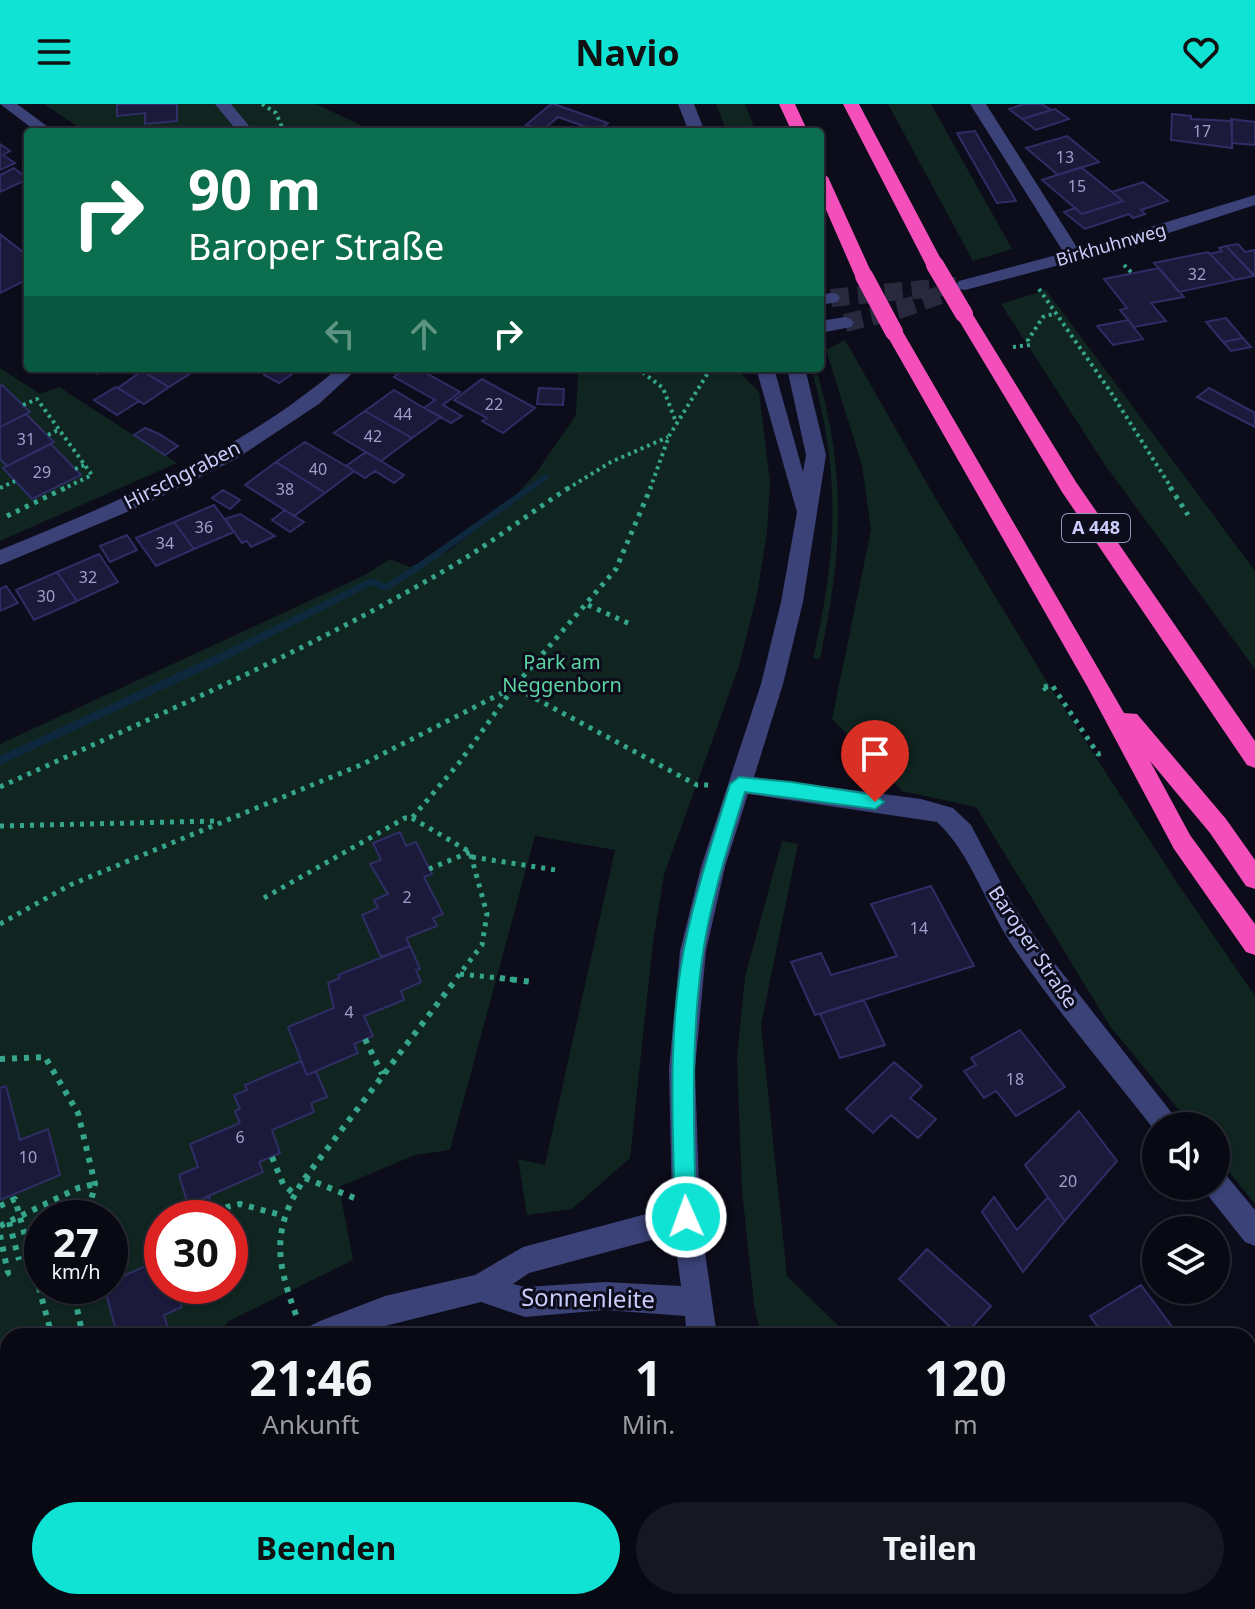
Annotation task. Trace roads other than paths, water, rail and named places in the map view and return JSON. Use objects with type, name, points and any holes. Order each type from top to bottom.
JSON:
[{"type":"highway","points":[[787,104],[798,128]]},
{"type":"highway","name":"A 448","points":[[851,104],[935,265],[1069,487],[1255,756]]},
{"type":"highway","points":[[824,186],[864,276],[894,332],[1096,682],[1182,842],[1255,944]]},
{"type":"highway","points":[[1096,682],[1218,826],[1255,879]]},
{"type":"street","points":[[7,104],[41,128]]},
{"type":"street","points":[[223,104],[243,128]]},
{"type":"street","points":[[686,104],[695,128]]},
{"type":"street","points":[[978,104],[1074,256]]},
{"type":"street","points":[[1246,203],[1255,219]]},
{"type":"street","name":"Birkhuhnweg","points":[[965,285],[1074,256],[1246,203]]},
{"type":"street","points":[[824,326],[845,323]]},
{"type":"street","name":"Hirschgraben","points":[[0,558],[168,486],[202,468],[290,416],[344,372]]},
{"type":"street","points":[[766,372],[805,513]]},
{"type":"street","points":[[701,1328],[686,1217],[682,1069],[693,951],[713,867],[772,684],[792,602],[816,455],[797,372]]},
{"type":"street","name":"Baroper Straße","points":[[739,784],[921,808],[945,815],[963,832],[1002,909],[1033,955],[1157,1112]]},
{"type":"street","points":[[1229,1200],[1255,1232]]},
{"type":"street","name":"Sonnenleite","points":[[318,1328],[481,1288],[523,1261],[686,1217]]},
{"type":"street","name":"Sonnenleite","points":[[481,1288],[525,1302],[605,1296],[696,1302]]},
{"type":"waterway","points":[[0,761],[220,658],[372,581],[385,588],[545,477]]},
{"type":"tunnel","points":[[831,298],[965,285]]},
{"type":"tunnel","points":[[845,323],[899,310],[940,295]]},
{"type":"park label","name":"Park am Neggenborn","points":[[562,674]]}]
